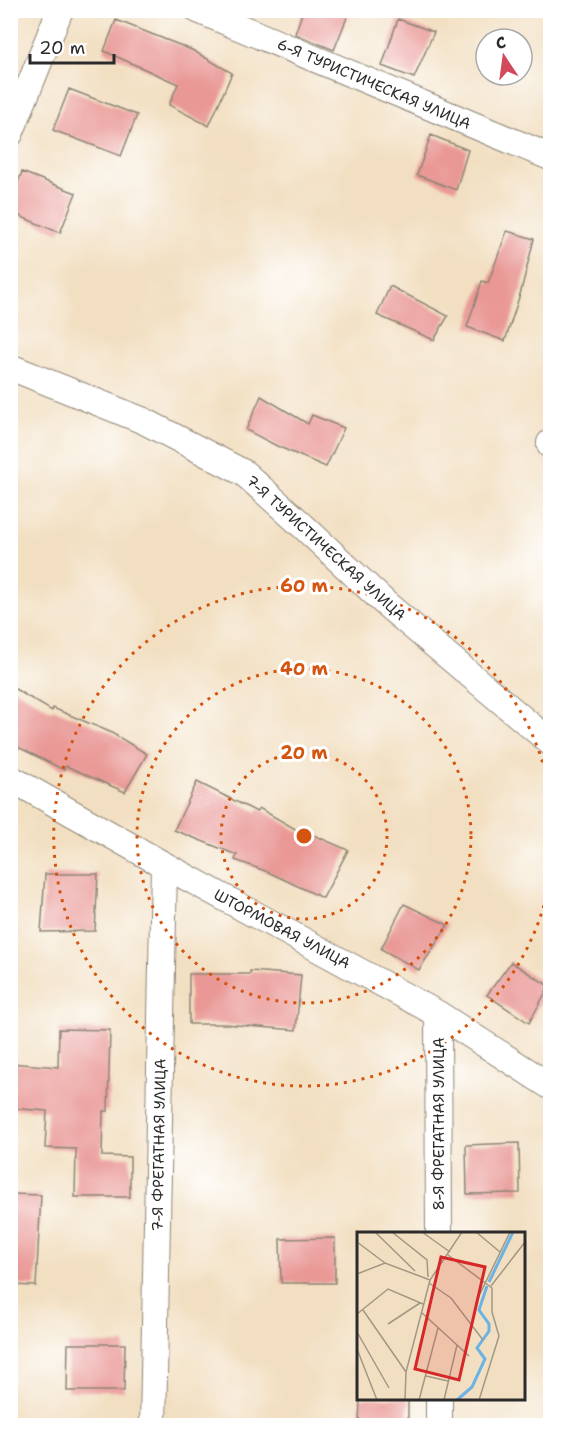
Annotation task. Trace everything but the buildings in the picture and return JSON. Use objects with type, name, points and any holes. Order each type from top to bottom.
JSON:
[{"type":"street","points":[[10,134],[60,10]]},
{"type":"street","name":"6-Я ТУРИСТИЧЕСКАЯ УЛИЦА","points":[[198,10],[550,157]]},
{"type":"street","name":"7-Я ТУРИСТИЧЕСКАЯ УЛИЦА","points":[[10,367],[144,421],[244,473],[386,604],[550,742]]},
{"type":"street","name":"ШТОРМОВАЯ УЛИЦА","points":[[10,778],[164,865],[438,1014],[550,1086]]},
{"type":"street","name":"7-Я ФРЕГАТНАЯ УЛИЦА","points":[[153,1425],[164,865]]},
{"type":"street","name":"8-Я ФРЕГАТНАЯ УЛИЦА","points":[[438,1014],[439,1232]]},
{"type":"street","points":[[439,1400],[439,1425]]}]
